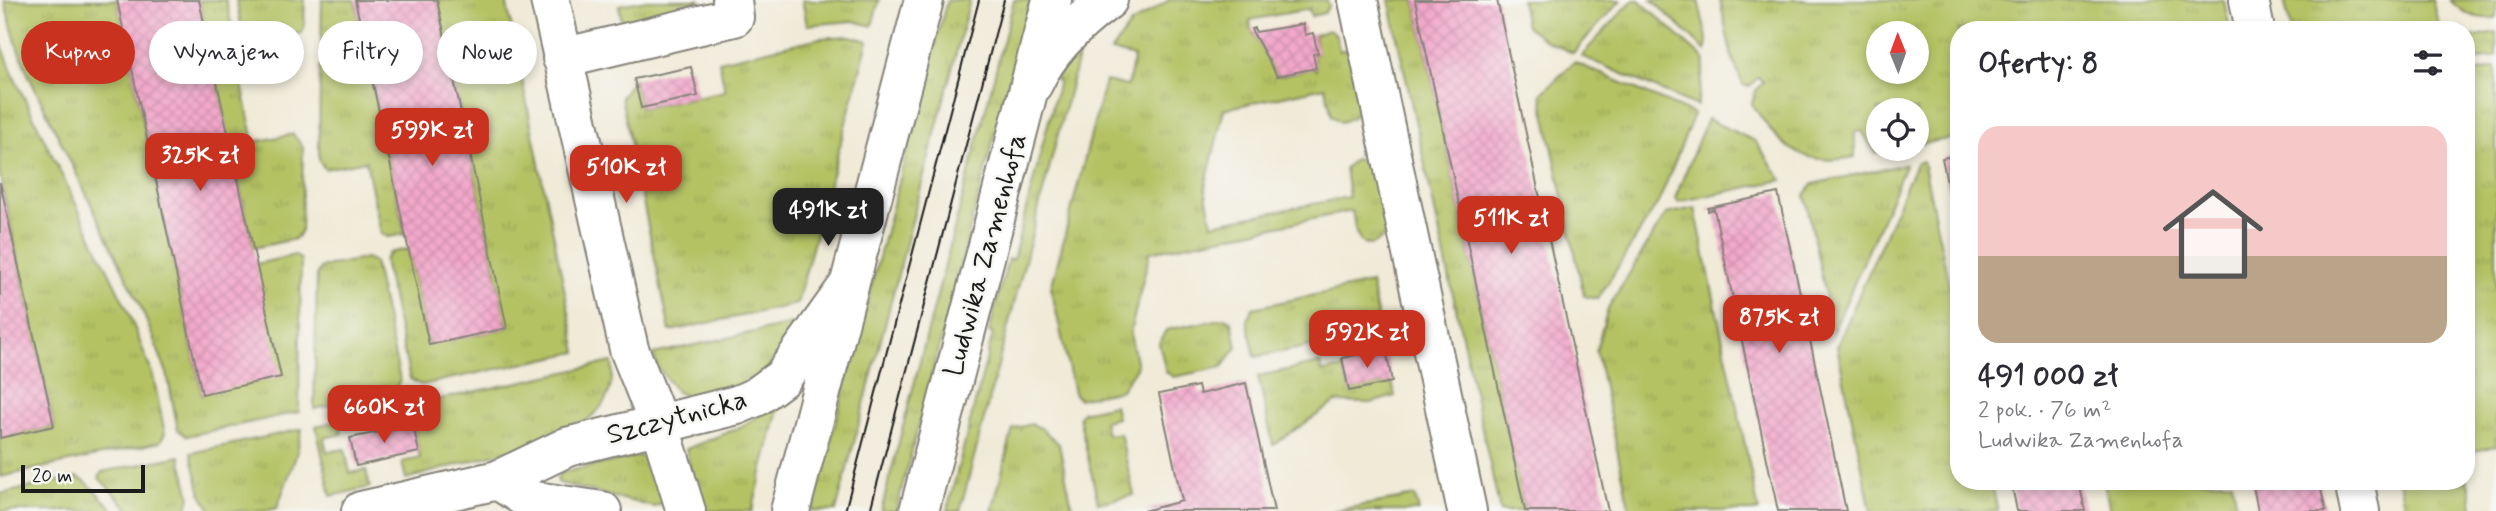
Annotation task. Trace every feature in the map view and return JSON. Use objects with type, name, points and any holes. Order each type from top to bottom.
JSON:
[{"type":"street","points":[[550,0],[629,349],[659,424],[686,511]]},
{"type":"street","points":[[562,58],[734,17],[732,0]]},
{"type":"street","points":[[790,511],[924,0]]},
{"type":"street","name":"Ludwika Zamenhofa","points":[[919,511],[1052,0]]},
{"type":"street","points":[[1026,102],[1052,52],[1083,19],[1108,0]]},
{"type":"street","points":[[1358,0],[1468,511]]},
{"type":"street","points":[[2249,0],[2253,21]]},
{"type":"street","name":"Szczytnicka","points":[[361,511],[498,480],[567,447],[737,405],[771,388],[789,371],[850,282]]},
{"type":"street","points":[[498,480],[529,505],[602,511]]},
{"type":"street","points":[[2356,490],[2360,511]]},
{"type":"green space","points":[[4,0],[117,0],[122,21],[21,21],[21,56]]},
{"type":"green space","points":[[199,0],[226,0],[231,21],[204,21]]},
{"type":"green space","points":[[236,0],[305,0],[304,26],[304,21],[240,21]]},
{"type":"green space","points":[[322,0],[355,0],[360,21],[321,21]]},
{"type":"green space","points":[[437,0],[506,0],[510,21],[441,21]]},
{"type":"green space","points":[[647,0],[701,0],[670,13],[622,23],[619,5]]},
{"type":"green space","points":[[802,0],[879,0],[872,26],[854,21],[807,25]]},
{"type":"green space","points":[[947,0],[970,0],[836,511],[812,511]]},
{"type":"green space","points":[[1014,0],[1030,0],[896,511],[881,511]]},
{"type":"green space","points":[[1169,0],[1327,0],[1329,6],[1324,13],[1311,16],[1309,9],[1250,20],[1251,29],[1278,76],[1314,68],[1316,71],[1314,35],[1329,30],[1336,35],[1339,51],[1348,49],[1360,107],[1353,117],[1341,122],[1332,116],[1325,87],[1224,109],[1205,188],[1212,224],[1349,197],[1345,168],[1358,159],[1366,160],[1374,168],[1387,228],[1378,242],[1365,244],[1357,235],[1352,211],[1150,252],[1130,333],[1137,366],[1121,390],[1079,399],[1074,393],[1051,288],[1105,81],[1128,86],[1134,57],[1111,51],[1131,24]]},
{"type":"green space","points":[[1389,0],[1415,0],[1525,511],[1500,511]]},
{"type":"green space","points":[[1521,0],[1621,0],[1573,53],[1548,42],[1526,26]]},
{"type":"green space","points":[[1633,0],[1639,0],[1705,60],[1697,106],[1581,56]]},
{"type":"green space","points":[[1652,0],[1698,0],[1707,38],[1706,51]]},
{"type":"green space","points":[[1720,0],[2224,0],[2228,21],[1950,21],[1950,139],[1929,143],[1929,98],[1866,98],[1866,138],[1862,131],[1855,132],[1855,157],[1837,160],[1807,156],[1783,143],[1752,104],[1755,91],[1764,82],[1758,77],[1750,86],[1743,85],[1731,55]]},
{"type":"green space","points":[[2284,0],[2432,0],[2438,21],[2289,21]]},
{"type":"green space","points":[[2450,0],[2496,0],[2496,18],[2471,15]]},
{"type":"green space","points":[[2496,32],[2496,56],[2475,60],[2475,36]]},
{"type":"green space","points":[[850,36],[868,41],[797,304],[670,331],[621,97],[634,79],[641,108],[725,91],[719,61],[820,38]]},
{"type":"green space","points":[[0,40],[15,79],[128,311],[153,376],[165,433],[160,442],[0,477],[0,438],[54,426],[0,176]]},
{"type":"green space","points":[[1081,46],[960,511],[947,511],[993,334],[989,332],[1008,259],[1013,260],[1059,81],[1055,79]]},
{"type":"green space","points":[[1574,62],[1694,114],[1659,201],[1598,299],[1584,296],[1541,94]]},
{"type":"green space","points":[[2496,67],[2496,446],[2475,451],[2475,72]]},
{"type":"green space","points":[[135,83],[202,394],[256,264],[295,255],[301,260],[299,412],[187,436],[178,430],[167,373],[140,305],[33,84]]},
{"type":"green space","points":[[217,84],[242,84],[254,142],[293,134],[303,147],[301,232],[295,239],[253,248]]},
{"type":"green space","points":[[320,84],[373,84],[405,234],[388,237],[381,234],[366,161],[325,169],[319,161]]},
{"type":"green space","points":[[455,84],[523,84],[577,352],[421,385],[410,379],[384,261],[389,253],[408,249],[429,344],[507,328]]},
{"type":"green space","points":[[1707,119],[1755,141],[1782,180],[1678,202],[1675,198]]},
{"type":"green space","points":[[1923,161],[1950,288],[1950,490],[1993,490],[1998,511],[1871,511],[1837,346],[1916,163]]},
{"type":"green space","points":[[1906,164],[1833,332],[1805,195],[1813,184]]},
{"type":"green space","points":[[1695,208],[1759,511],[1630,511],[1596,350],[1608,308],[1666,214]]},
{"type":"green space","points":[[367,258],[374,262],[400,380],[395,391],[314,409],[317,273],[322,267]]},
{"type":"green space","points":[[1371,283],[1379,323],[1341,330],[1342,340],[1255,357],[1247,319],[1253,308]]},
{"type":"green space","points":[[1225,318],[1232,322],[1237,347],[1222,367],[1174,377],[1166,372],[1159,343],[1166,330]]},
{"type":"green space","points":[[792,324],[791,340],[759,378],[701,398],[688,397],[677,392],[659,369],[653,354]]},
{"type":"green space","points":[[612,362],[611,387],[607,398],[594,415],[564,435],[406,479],[402,462],[420,458],[413,425],[398,428],[394,409]]},
{"type":"green space","points":[[1320,363],[1322,372],[1344,368],[1349,390],[1392,382],[1395,396],[1371,403],[1336,402],[1273,445],[1258,376]]},
{"type":"green space","points":[[780,402],[752,511],[699,511],[686,449],[741,427]]},
{"type":"green space","points":[[1114,405],[1117,418],[1104,421],[1107,435],[1120,433],[1134,495],[1098,503],[1079,417],[1082,412]]},
{"type":"green space","points":[[339,421],[342,434],[324,438],[327,452],[345,449],[350,473],[366,470],[370,487],[331,496],[316,426]]},
{"type":"green space","points":[[1031,424],[1041,428],[1059,444],[1073,511],[992,511],[1013,429]]},
{"type":"green space","points":[[302,429],[296,456],[277,508],[265,511],[212,511],[201,494],[191,453]]},
{"type":"green space","points":[[180,456],[190,497],[186,511],[131,511],[99,478],[102,472]]},
{"type":"green space","points":[[639,456],[653,460],[665,502],[654,507],[559,483],[557,479],[565,472]]},
{"type":"green space","points":[[76,477],[85,481],[115,511],[0,511],[0,494]]},
{"type":"green space","points":[[2106,490],[2234,490],[2238,511],[2110,511]]},
{"type":"green space","points":[[2401,490],[2470,490],[2474,511],[2405,511]]},
{"type":"green space","points":[[1415,496],[1419,511],[1332,511]]},
{"type":"building","points":[[117,0],[199,0],[204,21],[149,21],[149,84],[217,84],[281,377],[202,394],[135,83],[135,21],[122,21]]},
{"type":"building","points":[[355,0],[437,0],[441,21],[437,21],[437,84],[455,84],[507,328],[429,345],[373,84],[423,84],[423,21],[360,21]]},
{"type":"building","points":[[1415,0],[1497,0],[1608,511],[1525,511]]},
{"type":"building","points":[[1303,24],[1305,35],[1313,33],[1318,53],[1313,54],[1316,68],[1277,76],[1251,29],[1254,28],[1256,32]]},
{"type":"building","points":[[691,67],[698,96],[641,108],[634,79]]},
{"type":"building","points":[[1950,156],[1950,197],[1942,158]]},
{"type":"building","points":[[0,182],[54,426],[0,438]]},
{"type":"building","points":[[1778,193],[1846,511],[1778,511],[1714,209],[1708,211],[1708,208]]},
{"type":"building","points":[[1386,349],[1392,382],[1349,391],[1342,358]]},
{"type":"building","points":[[1246,383],[1274,511],[1143,511],[1182,501],[1159,394],[1198,386],[1200,394]]},
{"type":"building","points":[[413,425],[419,452],[356,466],[350,438]]},
{"type":"building","points":[[2013,490],[2081,490],[2085,511],[2017,511]]},
{"type":"building","points":[[2254,490],[2321,490],[2326,511],[2258,511]]},
{"type":"tram line","points":[[845,511],[979,0]]},
{"type":"tram line","points":[[870,511],[1004,0]]}]
